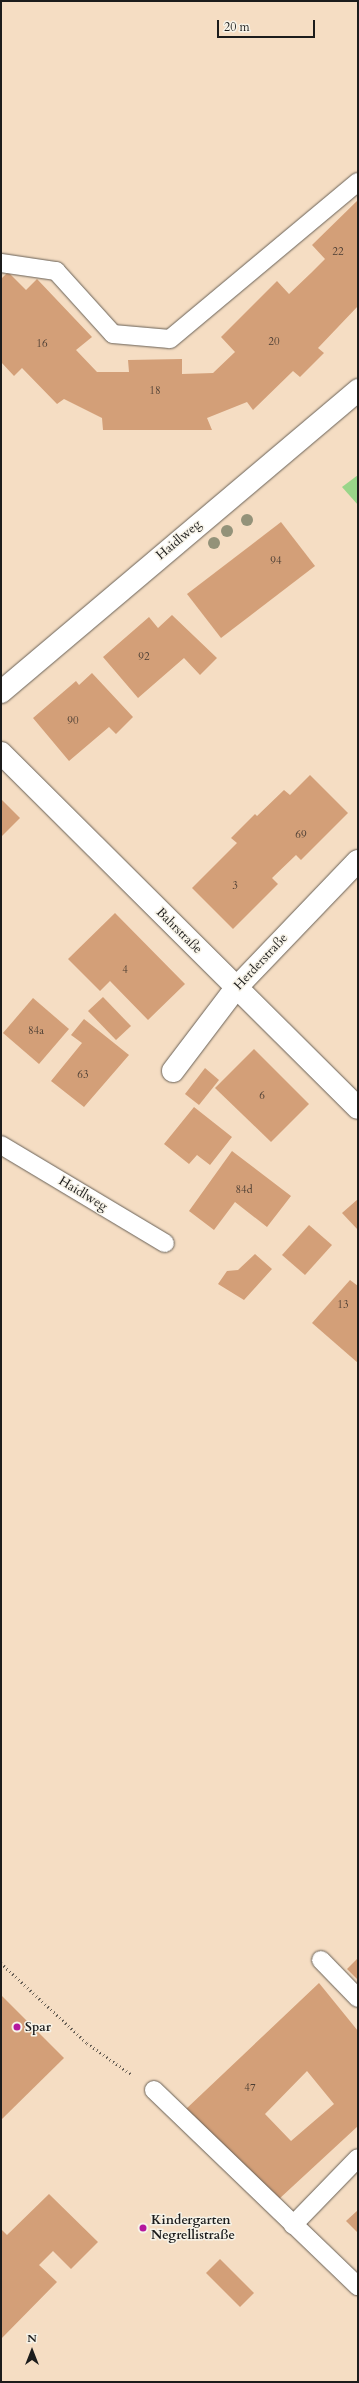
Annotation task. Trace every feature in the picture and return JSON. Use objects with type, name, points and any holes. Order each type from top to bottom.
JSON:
[{"type":"street","name":"Haidlweg","points":[[1,692],[358,390]]},
{"type":"street","name":"Bahrstraße","points":[[1,753],[358,1108]]},
{"type":"street","name":"Herderstraße","points":[[173,1071],[236,988],[358,861]]},
{"type":"lane","points":[[1,264],[56,271],[113,334],[170,340],[358,182]]},
{"type":"lane","name":"Haidlweg","points":[[1,1145],[165,1243]]},
{"type":"lane","points":[[321,1960],[358,1998]]},
{"type":"lane","points":[[154,2090],[358,2286]]},
{"type":"lane","points":[[293,2224],[358,2158]]},
{"type":"path","points":[[1,1963],[87,2043],[154,2090]]},
{"type":"green space","points":[[358,475],[358,505],[342,487]]},
{"type":"building","points":[[358,200],[358,306],[318,348],[324,353],[300,377],[293,371],[253,410],[247,402],[207,418],[212,430],[103,430],[102,418],[64,399],[57,404],[22,368],[14,376],[1,362],[1,279],[8,272],[26,290],[37,279],[92,337],[76,350],[97,372],[129,372],[128,360],[182,359],[182,374],[213,373],[235,352],[221,337],[277,281],[289,294],[325,259],[312,245]]},
{"type":"building","points":[[281,522],[315,566],[221,638],[187,594]]},
{"type":"building","points":[[172,615],[217,658],[200,675],[184,658],[138,698],[103,657],[149,617],[158,628]]},
{"type":"building","points":[[92,673],[133,717],[116,734],[109,727],[69,761],[33,718],[76,681],[79,685]]},
{"type":"building","points":[[310,775],[348,813],[301,860],[296,855],[272,878],[278,884],[233,929],[192,888],[237,843],[231,838],[255,814],[257,816],[284,790],[290,795]]},
{"type":"building","points":[[1,799],[20,818],[1,837]]},
{"type":"building","points":[[115,913],[185,984],[148,1020],[110,981],[100,991],[68,959]]},
{"type":"building","points":[[103,997],[131,1026],[116,1040],[88,1011]]},
{"type":"building","points":[[33,998],[69,1029],[39,1064],[3,1033]]},
{"type":"building","points":[[84,1019],[129,1055],[84,1107],[51,1081],[82,1043],[71,1035]]},
{"type":"building","points":[[254,1049],[309,1104],[271,1142],[215,1088]]},
{"type":"building","points":[[205,1068],[219,1080],[199,1105],[185,1094]]},
{"type":"building","points":[[194,1107],[232,1137],[210,1165],[197,1155],[189,1164],[164,1144]]},
{"type":"building","points":[[232,1151],[291,1196],[267,1227],[235,1202],[214,1230],[189,1211]]},
{"type":"building","points":[[358,1199],[358,1230],[342,1213]]},
{"type":"building","points":[[309,1225],[332,1245],[305,1275],[282,1255]]},
{"type":"building","points":[[255,1254],[272,1269],[244,1300],[218,1284],[227,1271],[238,1270]]},
{"type":"building","points":[[350,1280],[358,1286],[358,1363],[312,1323]]},
{"type":"building","points":[[358,1958],[358,1980],[347,1969]]},
{"type":"building","points":[[319,1983],[358,2031],[358,2126],[279,2199],[186,2109]],"holes":[[[307,2071],[334,2104],[291,2141],[265,2114]]]},
{"type":"building","name":"Spar","points":[[1,1995],[64,2058],[1,2120]]},
{"type":"building","points":[[49,2194],[98,2242],[71,2269],[53,2251],[39,2265],[57,2282],[1,2339],[1,2229],[7,2235]]},
{"type":"building","points":[[358,2210],[358,2233],[346,2221]]},
{"type":"building","points":[[220,2259],[254,2293],[240,2307],[206,2273]]},
{"type":"place","name":"Spar","points":[[17,2027]]},
{"type":"place","name":"Kindergarten Negrellistraße","points":[[143,2228]]}]
